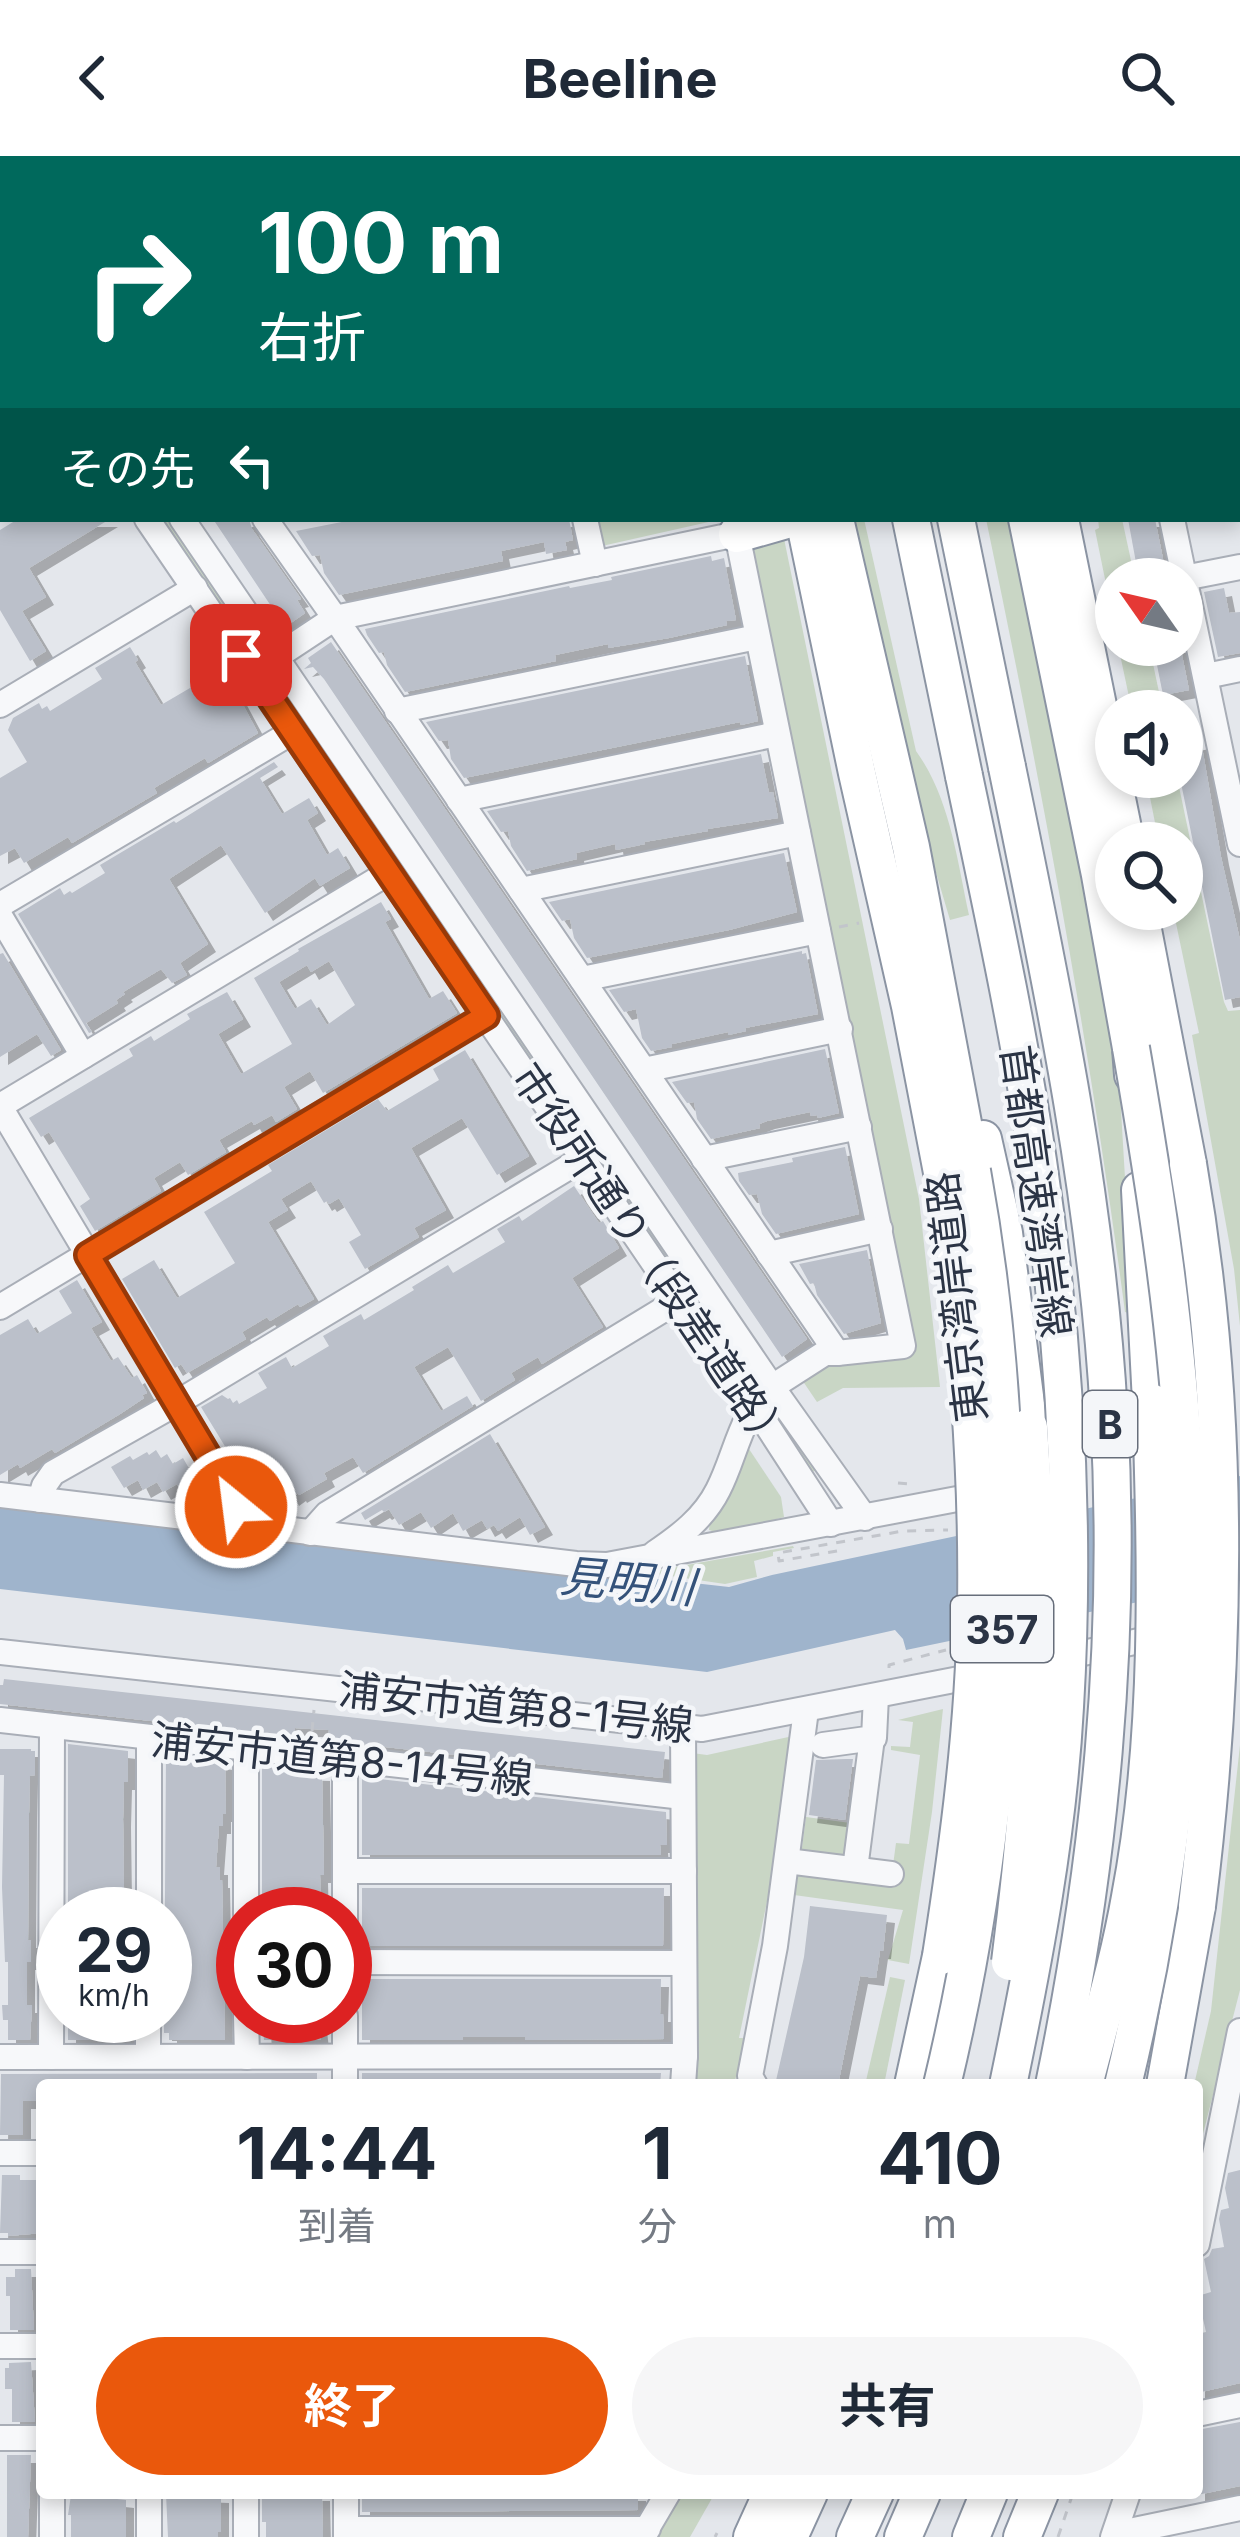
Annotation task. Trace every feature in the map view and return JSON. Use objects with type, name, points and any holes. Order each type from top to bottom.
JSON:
[{"type":"highway","points":[[737,534],[779,522]]},
{"type":"highway","name":"東京湾岸道路","points":[[805,522],[910,1006],[950,1214],[968,1361],[976,1608],[968,1743],[941,1956],[914,2079]]},
{"type":"highway","name":"東京湾岸道路","points":[[836,522],[982,1169],[997,1345],[1004,1592],[993,1771],[980,1889],[943,2079]]},
{"type":"highway","name":"首都高速湾岸線","points":[[911,522],[1037,1158],[1058,1321],[1067,1458],[1068,1634],[1058,1796],[1041,1918],[1008,2079]]},
{"type":"highway","name":"首都高速湾岸線","points":[[957,522],[1054,1002],[1080,1148],[1102,1316],[1113,1491],[1112,1646],[1101,1796],[1082,1943],[1055,2079]]},
{"type":"highway","points":[[1029,522],[1131,1048],[1162,1240],[1185,1479],[1186,1622],[1177,1774],[1158,1923],[1124,2079]]},
{"type":"highway","points":[[1061,522],[1122,822]]},
{"type":"highway","points":[[1143,930],[1188,1164],[1210,1321],[1221,1552],[1217,1692],[1198,1906],[1166,2079]]},
{"type":"highway","points":[[1085,2079],[1130,1898],[1152,1691],[1152,1442],[1131,1048]]},
{"type":"highway","points":[[982,1169],[1004,1233],[1025,1382],[1035,1525],[1031,1716],[1003,2041],[1006,2079]]},
{"type":"highway","points":[[728,2536],[766,2499]]},
{"type":"highway","points":[[789,2537],[806,2499]]},
{"type":"highway","points":[[855,2537],[872,2499]]},
{"type":"highway","points":[[971,2537],[987,2499]]},
{"type":"highway","points":[[1022,2537],[1038,2499]]},
{"type":"highway","points":[[1040,2537],[1052,2499]]},
{"type":"street","name":"市役所通り（段差道路）","points":[[149,522],[831,1524]]},
{"type":"street","name":"市役所通り（段差道路）","points":[[184,522],[865,1518]]},
{"type":"street","points":[[267,522],[837,1353]]},
{"type":"street","points":[[586,522],[595,564]]},
{"type":"street","points":[[1173,522],[1180,558]]},
{"type":"street","points":[[276,657],[335,617],[737,534],[903,1346],[825,1354],[772,1387]]},
{"type":"street","points":[[1203,574],[1240,567]]},
{"type":"street","points":[[0,705],[195,588]]},
{"type":"street","points":[[397,711],[757,637]]},
{"type":"street","points":[[1203,663],[1240,844]]},
{"type":"street","points":[[1206,676],[1240,669]]},
{"type":"street","points":[[0,905],[293,731]]},
{"type":"street","points":[[459,800],[777,734]]},
{"type":"street","points":[[521,890],[798,833]]},
{"type":"street","points":[[233,1523],[236,1503],[0,1107],[388,873]]},
{"type":"street","points":[[0,916],[83,1056]]},
{"type":"street","points":[[582,980],[818,931]]},
{"type":"street","points":[[0,1307],[486,1016]]},
{"type":"street","points":[[644,1070],[840,1029]]},
{"type":"street","points":[[704,1159],[859,1127]]},
{"type":"street","points":[[40,1500],[52,1474],[584,1158]]},
{"type":"street","points":[[769,1254],[880,1229]]},
{"type":"street","points":[[310,1533],[327,1514],[679,1300]]},
{"type":"street","points":[[648,1558],[686,1531],[710,1504],[748,1417],[757,1410]]},
{"type":"street","points":[[0,1495],[607,1565],[1240,1441]]},
{"type":"street","name":"浦安市道第8-1号線","points":[[0,1652],[683,1728],[730,1725],[806,1710],[884,1686],[1240,1620]]},
{"type":"street","points":[[855,1869],[872,1738],[884,1686]]},
{"type":"street","points":[[752,2079],[775,1946],[806,1710]]},
{"type":"street","name":"浦安市道第8-14号線","points":[[0,1720],[683,1797]]},
{"type":"street","points":[[51,2057],[52,1726]]},
{"type":"street","points":[[683,1728],[683,2079]]},
{"type":"street","points":[[148,1887],[149,1738]]},
{"type":"street","points":[[823,1745],[872,1738]]},
{"type":"street","points":[[246,1748],[246,1887]]},
{"type":"street","points":[[345,1887],[346,1760]]},
{"type":"street","points":[[787,1861],[890,1874]]},
{"type":"street","points":[[345,1871],[684,1871]]},
{"type":"street","points":[[372,1963],[684,1964]]},
{"type":"street","points":[[1203,2225],[1229,2147],[1240,2030]]},
{"type":"street","points":[[148,2043],[148,2055]]},
{"type":"street","points":[[247,2043],[247,2056]]},
{"type":"street","points":[[345,2043],[345,2079]]},
{"type":"street","points":[[0,2056],[685,2056]]},
{"type":"street","points":[[0,2153],[36,2153]]},
{"type":"street","points":[[0,2252],[36,2252]]},
{"type":"street","points":[[0,2346],[36,2346]]},
{"type":"street","points":[[1203,2413],[1240,2405]]},
{"type":"street","points":[[0,2438],[36,2438]]},
{"type":"street","points":[[52,2499],[52,2537]]},
{"type":"street","points":[[149,2499],[149,2537]]},
{"type":"street","points":[[246,2499],[246,2537]]},
{"type":"street","points":[[346,2499],[346,2533],[645,2533],[665,2499]]},
{"type":"street","points":[[1114,2535],[1126,2499]]},
{"type":"street","points":[[1114,2535],[1240,2508]]},
{"type":"path","points":[[850,924],[862,922]]},
{"type":"path","points":[[837,1551],[779,1561],[778,1553],[903,1531],[956,1530]]},
{"type":"path","points":[[884,1686],[889,1665],[955,1647]]},
{"type":"path","points":[[310,1756],[316,1687]]},
{"type":"path","points":[[1058,2537],[1071,2499]]},
{"type":"green space","points":[[161,522],[171,522],[817,1469],[811,1473]]},
{"type":"green space","points":[[593,522],[709,522],[602,546]]},
{"type":"green space","points":[[741,522],[781,522],[919,1199],[940,1387],[843,1388],[817,1402],[800,1377],[837,1359],[911,1350]]},
{"type":"green space","points":[[851,522],[865,522],[916,751],[945,809],[969,915],[950,920],[914,798]]},
{"type":"green space","points":[[987,522],[1021,522],[1118,1059],[1133,1314],[1125,1312],[1063,914]]},
{"type":"green space","points":[[1098,522],[1123,522],[1130,558],[1101,558],[1095,530]]},
{"type":"green space","points":[[1122,666],[1153,666],[1159,690],[1128,690]]},
{"type":"green space","points":[[1150,798],[1181,798],[1186,822],[1155,822]]},
{"type":"green space","points":[[1203,901],[1224,1002],[1228,1011],[1240,1010],[1240,1326],[1192,1035],[1199,1033],[1177,930],[1203,930]]},
{"type":"green space","points":[[745,1443],[781,1497],[784,1517],[721,1534],[709,1530],[710,1518]]},
{"type":"green space","points":[[793,1546],[754,1561],[757,1577],[725,1584],[657,1574],[658,1570]]},
{"type":"green space","points":[[943,1709],[909,1964],[888,1960],[903,1910],[794,1895],[799,1871],[891,1880],[896,1843],[909,1844],[920,1755],[891,1750],[891,1746],[910,1747],[913,1722],[898,1720]]},
{"type":"green space","points":[[793,1736],[735,2079],[690,2079],[692,1753],[707,1755]]},
{"type":"green space","points":[[1240,1745],[1240,1990],[1203,2134],[1203,2079],[1195,2079],[1211,2011]]},
{"type":"green space","points":[[806,1817],[858,1824],[846,1861],[801,1855]]},
{"type":"green space","points":[[890,1977],[905,1980],[885,2079],[866,2079]]},
{"type":"green space","points":[[676,2499],[712,2499],[690,2537],[654,2537]]},
{"type":"water","name":"見明川","points":[[1240,1476],[1240,1581],[906,1650],[895,1630],[707,1672],[0,1589],[0,1505],[729,1587]]},
{"type":"building","points":[[13,522],[105,522],[29,568],[46,597],[22,611],[46,651],[30,661],[0,610],[0,530]]},
{"type":"building","points":[[215,522],[250,522],[301,599],[297,600],[305,613],[285,627]]},
{"type":"building","points":[[342,522],[570,522],[573,540],[565,542],[567,550],[546,554],[544,542],[501,551],[503,561],[339,595],[324,573],[320,555],[312,556],[296,531]]},
{"type":"building","points":[[1129,522],[1156,522],[1163,558],[1135,558]]},
{"type":"building","points":[[711,556],[712,561],[724,558],[736,620],[669,638],[608,648],[608,644],[555,655],[556,661],[405,692],[384,652],[379,653],[365,629],[612,580]]},
{"type":"building","points":[[1224,588],[1229,613],[1240,612],[1240,653],[1218,657],[1204,592]]},
{"type":"building","points":[[331,642],[807,1339],[782,1357],[324,679],[313,667],[304,669],[311,663],[308,658]]},
{"type":"building","points":[[130,647],[161,705],[219,671],[258,733],[154,788],[157,793],[72,843],[68,837],[24,863],[15,848],[0,856],[0,778],[27,762],[8,730],[13,718],[39,703],[50,711],[102,679],[95,668]]},
{"type":"building","points":[[745,656],[758,721],[741,725],[464,778],[451,759],[448,740],[439,741],[426,722]]},
{"type":"building","points":[[1157,666],[1184,666],[1189,690],[1162,690]]},
{"type":"building","points":[[1203,753],[1240,940],[1240,997],[1225,1000],[1203,891],[1203,822],[1189,822],[1184,798],[1203,798]]},
{"type":"building","points":[[761,754],[778,818],[616,850],[615,844],[527,871],[511,846],[508,831],[501,832],[487,811]]},
{"type":"building","points":[[274,762],[278,767],[260,778],[282,814],[309,798],[318,813],[307,820],[327,855],[338,848],[350,868],[320,886],[315,878],[265,913],[221,845],[169,879],[208,944],[180,963],[187,975],[172,983],[161,969],[86,1023],[89,1033],[18,914],[60,888],[64,895],[72,893],[105,873],[100,865]]},
{"type":"building","points":[[784,853],[797,912],[729,930],[587,958],[574,938],[570,919],[562,921],[549,902]]},
{"type":"building","points":[[381,902],[391,919],[385,922],[429,999],[443,991],[457,1013],[323,1093],[310,1071],[284,1087],[297,1109],[276,1122],[272,1115],[254,1125],[252,1121],[219,1140],[226,1152],[188,1175],[180,1162],[154,1178],[161,1191],[95,1231],[80,1206],[90,1199],[49,1132],[41,1137],[29,1118],[133,1056],[129,1049],[151,1036],[154,1041],[190,1019],[187,1014],[227,992],[243,1019],[218,1034],[241,1074],[292,1044],[254,978]],"holes":[[[329,961],[355,1005],[327,1025],[311,999],[295,1009],[279,982],[307,965],[311,972]]]},
{"type":"building","points":[[802,951],[818,1014],[672,1047],[651,1051],[642,1038],[636,1009],[624,1012],[609,990]]},
{"type":"building","points":[[3,953],[61,1050],[51,1056],[37,1034],[0,1057]]},
{"type":"building","points":[[825,1049],[839,1113],[818,1118],[810,1112],[711,1139],[697,1119],[694,1102],[687,1103],[672,1082]]},
{"type":"building","points":[[465,1050],[529,1156],[497,1175],[462,1118],[411,1148],[446,1210],[414,1228],[419,1237],[365,1269],[349,1242],[361,1235],[339,1198],[324,1203],[311,1181],[281,1199],[288,1210],[268,1222],[314,1299],[270,1321],[267,1317],[242,1332],[246,1339],[187,1373],[181,1364],[175,1368],[122,1279],[154,1260],[177,1298],[235,1263],[204,1212],[272,1171],[268,1165],[378,1099],[387,1111],[439,1080],[433,1069]]},
{"type":"building","points":[[845,1147],[859,1214],[776,1234],[762,1214],[757,1194],[749,1195],[739,1181],[738,1173]]},
{"type":"building","points":[[574,1186],[619,1248],[572,1278],[603,1327],[542,1364],[538,1357],[511,1373],[515,1380],[481,1401],[448,1347],[414,1367],[441,1411],[467,1396],[473,1406],[363,1473],[353,1457],[324,1473],[327,1479],[299,1495],[270,1500],[246,1460],[237,1466],[201,1407],[222,1395],[239,1404],[267,1388],[258,1373],[286,1357],[292,1368],[329,1346],[323,1336],[361,1314],[364,1320],[448,1265],[453,1273],[505,1242],[497,1229],[519,1216],[522,1221]]},
{"type":"building","points":[[867,1250],[881,1323],[844,1334],[799,1264]]},
{"type":"building","points":[[77,1280],[102,1322],[91,1328],[111,1361],[118,1357],[147,1393],[55,1453],[52,1449],[0,1475],[0,1335],[28,1319],[37,1334],[72,1313],[59,1291]]},
{"type":"building","points":[[490,1434],[545,1527],[530,1535],[520,1517],[498,1531],[494,1525],[487,1529],[482,1520],[463,1531],[453,1513],[431,1528],[421,1512],[399,1525],[389,1509],[365,1520],[361,1513]]},
{"type":"building","points":[[156,1450],[161,1458],[167,1454],[173,1464],[183,1458],[198,1484],[182,1493],[177,1484],[163,1492],[157,1482],[143,1490],[138,1480],[124,1488],[111,1467]]},
{"type":"building","points":[[4,1679],[665,1752],[662,1778],[332,1741],[329,1730],[295,1728],[294,1737],[0,1704]]},
{"type":"building","points":[[68,1744],[128,1751],[124,1887],[68,1887]]},
{"type":"building","points":[[0,1749],[35,1751],[29,1813],[30,2040],[8,2040],[8,2020],[3,2020],[2,2005],[8,2005],[8,1962]]},
{"type":"building","points":[[166,1755],[225,1762],[226,1814],[219,1826],[216,1867],[220,1867],[222,1887],[216,1887],[216,2040],[192,2040],[192,1887],[165,1887]]},
{"type":"building","points":[[853,1759],[845,1820],[809,1815],[816,1760]]},
{"type":"building","points":[[262,1767],[322,1773],[320,1887],[262,1887]]},
{"type":"building","points":[[362,1777],[666,1812],[667,1845],[660,1845],[661,1855],[362,1855]]},
{"type":"building","points":[[372,1888],[664,1888],[663,1946],[372,1946]]},
{"type":"building","points":[[810,1906],[887,1915],[876,1978],[860,1976],[839,2079],[776,2079],[804,1957]]},
{"type":"building","points":[[372,1979],[661,1979],[664,2039],[372,2040]]},
{"type":"building","points":[[317,2073],[317,2079],[36,2079],[36,2101],[23,2101],[23,2135],[0,2135],[1,2074]]},
{"type":"building","points":[[362,2073],[661,2073],[660,2079],[362,2079]]},
{"type":"building","points":[[1240,2170],[1240,2383],[1203,2392],[1203,2294],[1211,2292],[1204,2259],[1212,2249],[1224,2247],[1219,2219],[1221,2210],[1229,2208],[1228,2173]]},
{"type":"building","points":[[2,2175],[36,2180],[36,2234],[0,2233]]},
{"type":"building","points":[[15,2269],[31,2269],[34,2330],[10,2330],[6,2277],[15,2277]]},
{"type":"building","points":[[31,2362],[35,2422],[12,2422],[12,2389],[5,2389],[5,2368],[9,2363]]},
{"type":"building","points":[[1240,2422],[1240,2486],[1203,2494],[1203,2429]]},
{"type":"building","points":[[7,2455],[31,2455],[28,2537],[7,2537]]},
{"type":"building","points":[[70,2499],[126,2500],[126,2537],[71,2537]]},
{"type":"building","points":[[166,2499],[221,2499],[218,2537],[168,2537]]},
{"type":"building","points":[[262,2499],[322,2499],[323,2537],[266,2537],[266,2522],[262,2522]]},
{"type":"building","points":[[362,2499],[638,2499],[638,2510],[362,2512]]},
{"type":"route","points":[[236,1507],[88,1255],[486,1016],[241,655]]}]
